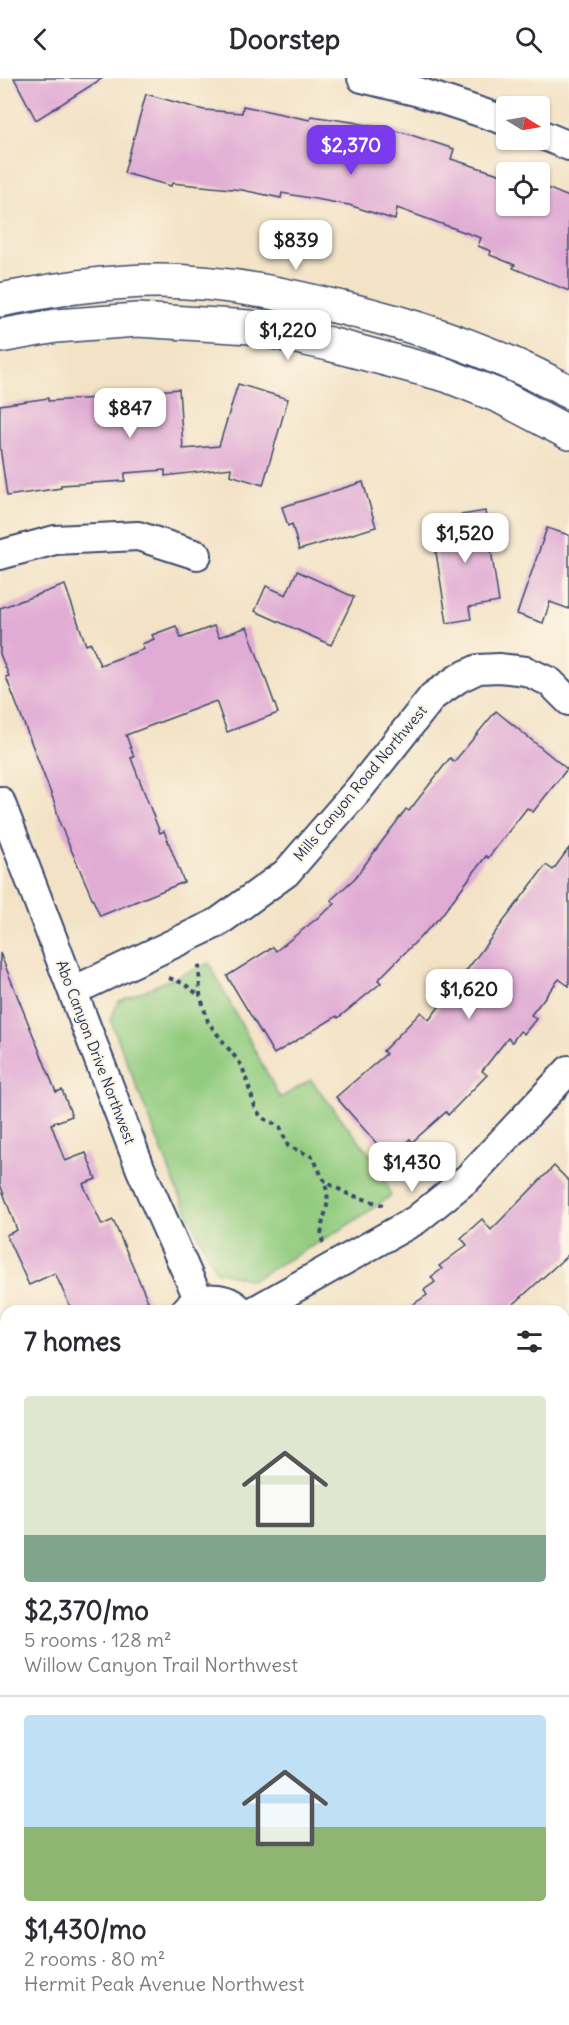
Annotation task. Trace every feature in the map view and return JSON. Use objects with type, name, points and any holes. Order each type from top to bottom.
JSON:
[{"type":"street","points":[[362,78],[419,92],[496,117]]},
{"type":"street","points":[[550,138],[569,146]]},
{"type":"street","points":[[0,300],[79,286],[159,281],[233,286],[372,314],[440,334],[526,368],[569,392]]},
{"type":"street","points":[[0,336],[56,326],[137,320],[250,327],[328,344],[446,375],[501,397],[569,433]]},
{"type":"street","points":[[0,555],[55,540],[138,536],[197,555]]},
{"type":"street","name":"Mills Canyon Road Northwest","points":[[73,992],[217,923],[285,873],[359,789],[434,696],[459,678],[478,669],[526,671],[550,682],[569,701]]},
{"type":"street","name":"Abo Canyon Drive Northwest","points":[[0,801],[192,1305]]},
{"type":"street","points":[[265,1305],[416,1220],[468,1178],[569,1070]]},
{"type":"street","points":[[195,1305],[213,1298],[225,1300],[233,1305]]},
{"type":"path","points":[[199,965],[201,996],[213,1030],[242,1066],[251,1097],[261,1117],[280,1127],[288,1146],[293,1150],[313,1157],[323,1179],[330,1200],[321,1230],[323,1244]]},
{"type":"path","points":[[169,978],[183,983],[201,996]]},
{"type":"path","points":[[323,1179],[348,1194],[383,1205]]},
{"type":"green space","points":[[209,963],[280,1098],[311,1080],[382,1170],[391,1196],[342,1229],[252,1280],[216,1271],[178,1192],[110,1019],[119,1001]]},
{"type":"building","points":[[14,78],[103,78],[36,120]]},
{"type":"building","points":[[146,94],[204,110],[242,113],[243,106],[310,120],[311,116],[405,133],[454,149],[451,159],[496,173],[496,216],[550,216],[550,189],[569,197],[569,291],[513,268],[515,265],[490,255],[491,251],[478,246],[481,238],[397,208],[395,220],[349,205],[282,193],[281,198],[242,190],[172,183],[171,186],[124,173]]},
{"type":"building","points":[[238,384],[288,399],[263,485],[230,475],[231,468],[165,476],[165,470],[125,473],[125,481],[61,485],[61,488],[7,496],[0,447],[0,405],[48,398],[48,401],[134,396],[133,393],[179,389],[183,449],[219,446]]},
{"type":"building","points":[[363,482],[376,527],[299,550],[292,524],[288,526],[282,507]]},
{"type":"building","points":[[485,511],[499,602],[469,607],[471,619],[447,623],[431,520]]},
{"type":"building","points":[[547,528],[569,535],[569,609],[550,602],[543,623],[517,614]]},
{"type":"building","points":[[297,571],[354,597],[331,645],[255,611],[266,586],[286,595]]},
{"type":"building","points":[[65,585],[86,645],[91,643],[100,665],[144,649],[142,644],[154,639],[152,635],[176,626],[181,638],[214,626],[219,637],[247,627],[278,713],[227,732],[216,701],[126,735],[134,757],[131,758],[160,833],[164,831],[184,882],[100,916],[60,824],[55,804],[6,677],[9,676],[0,654],[0,608]]},
{"type":"building","points":[[496,711],[567,769],[533,812],[527,808],[488,858],[486,856],[441,916],[378,980],[381,983],[338,1018],[337,1016],[274,1054],[227,976],[273,947],[276,951],[335,904],[331,900],[355,878],[406,809],[409,811],[450,758],[454,762]]},
{"type":"building","points":[[569,848],[569,986],[559,979],[531,1015],[536,1019],[524,1034],[520,1031],[512,1042],[508,1038],[482,1071],[487,1075],[448,1115],[446,1112],[412,1142],[410,1139],[400,1148],[396,1143],[385,1153],[336,1097],[386,1054],[383,1051],[421,1012],[429,1020],[546,865],[553,870]]},
{"type":"building","points":[[0,953],[56,1092],[62,1090],[72,1116],[51,1124],[65,1161],[86,1153],[96,1179],[83,1184],[102,1225],[113,1220],[148,1301],[139,1305],[69,1305],[55,1273],[29,1285],[6,1235],[17,1230],[0,1184]]},
{"type":"building","points":[[554,1166],[569,1181],[569,1254],[513,1305],[412,1305],[427,1295],[424,1290],[435,1282],[431,1277],[442,1269],[439,1266],[467,1245],[461,1238],[482,1219],[491,1230]]}]
